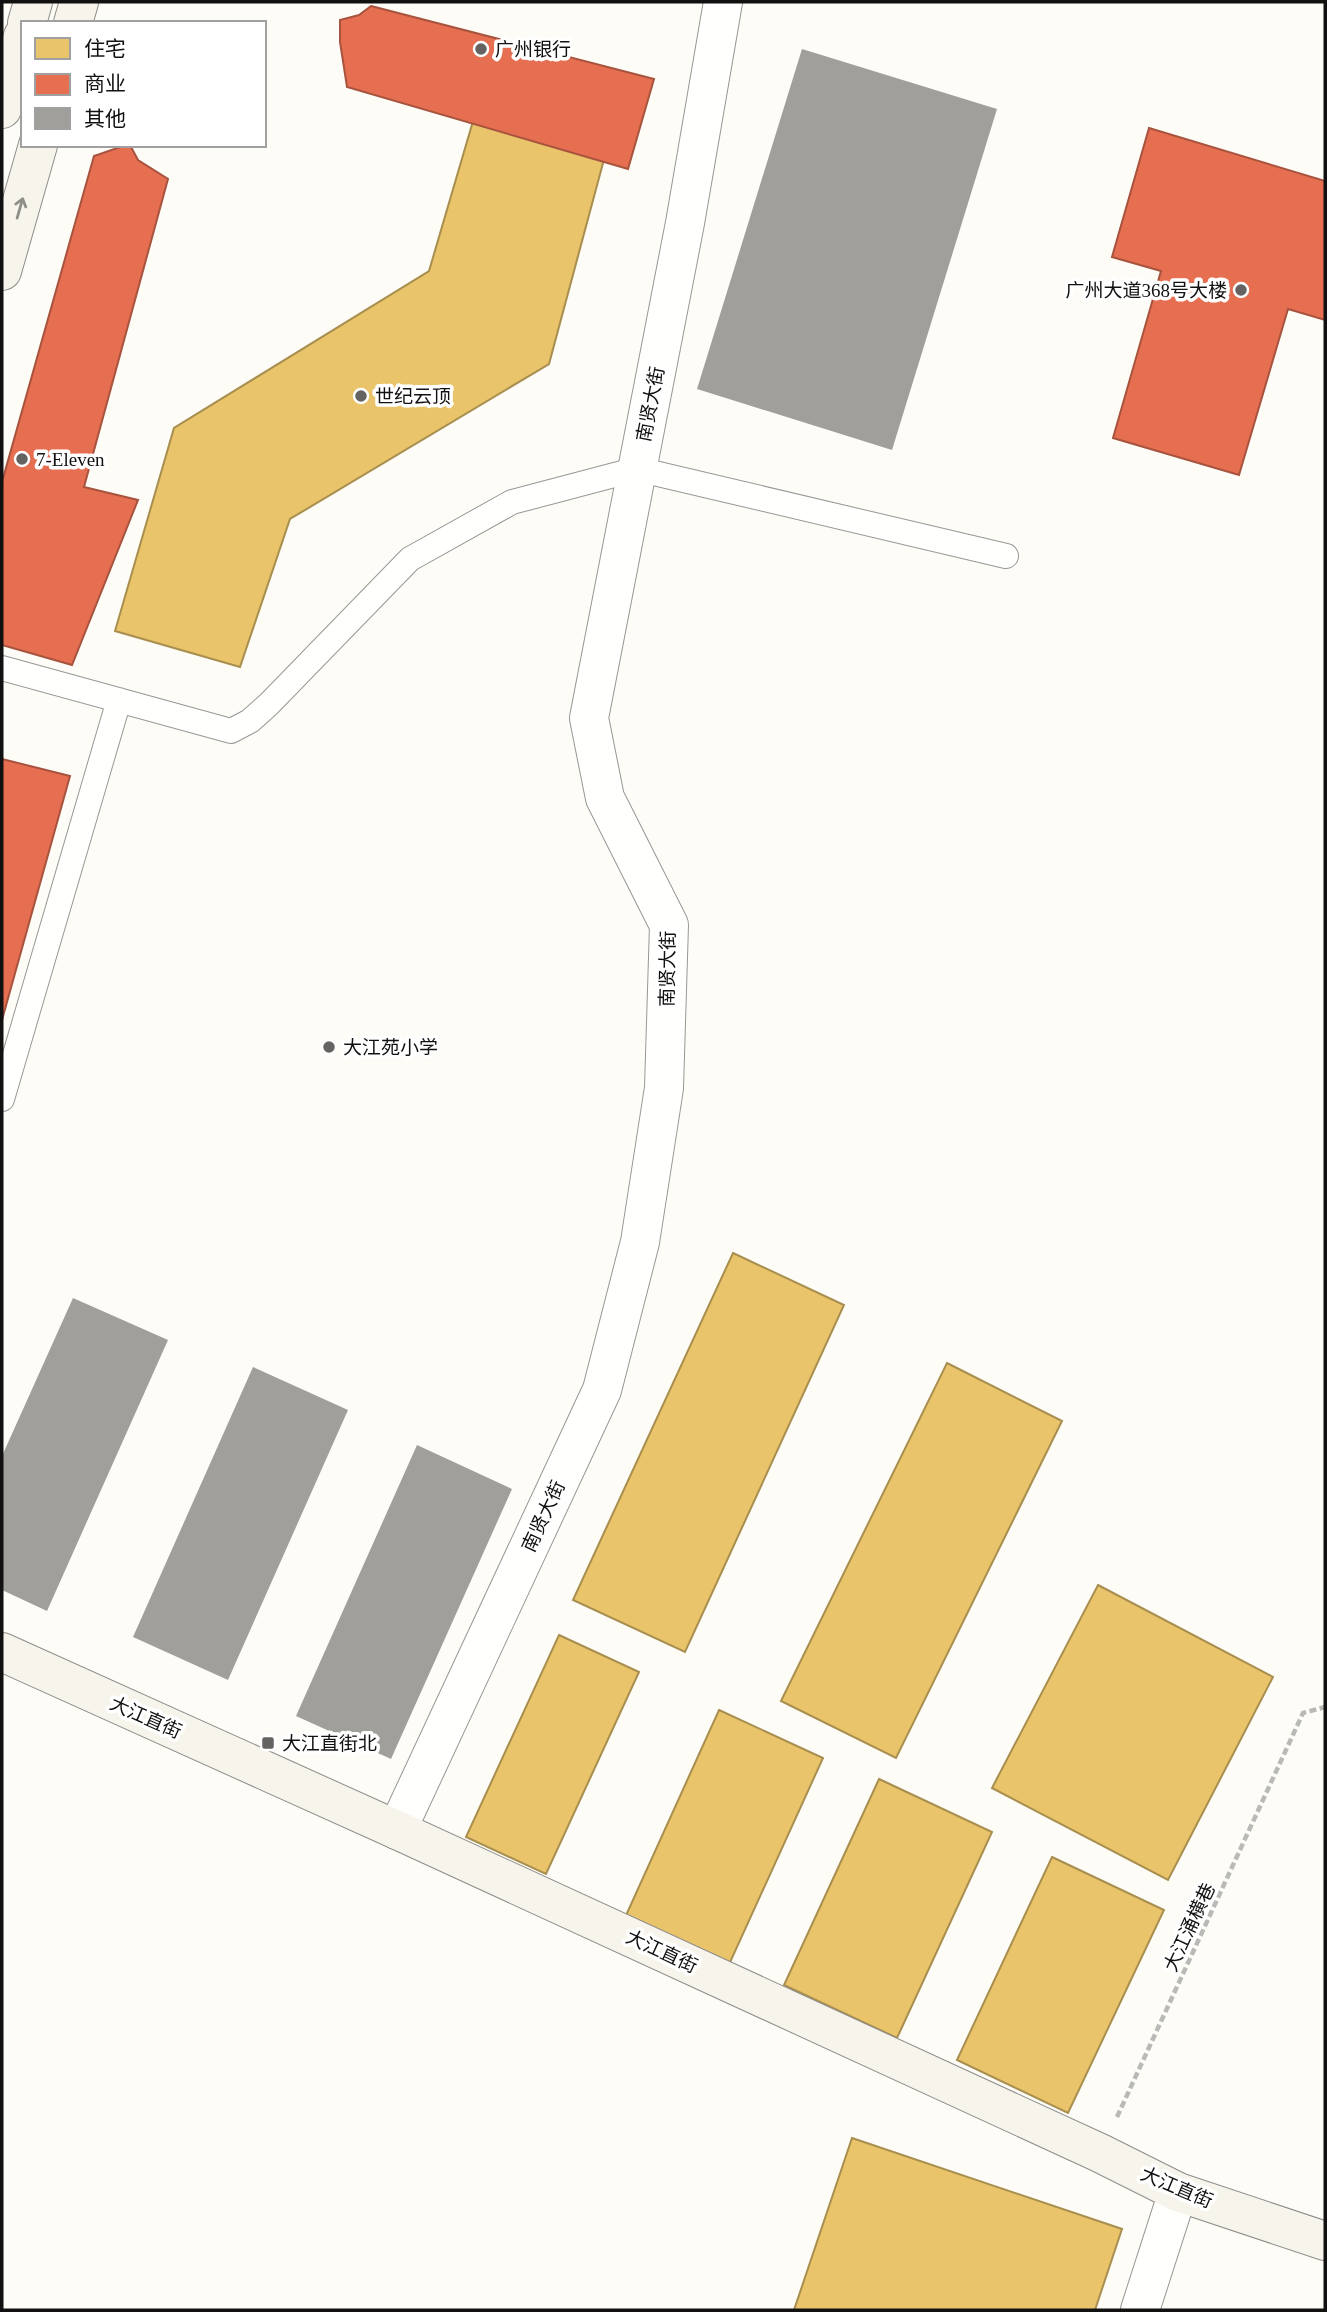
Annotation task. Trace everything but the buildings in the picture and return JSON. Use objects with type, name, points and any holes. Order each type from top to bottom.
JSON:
[{"type":"street","points":[[28,21],[33,2]]},
{"type":"street","points":[[74,21],[79,2]]},
{"type":"street","name":"南贤大街","points":[[397,1830],[602,1390],[640,1242],[664,1088],[669,925],[605,798],[589,718],[685,223],[723,2]]},
{"type":"street","points":[[2,109],[21,43]]},
{"type":"street","points":[[2,271],[37,147]]},
{"type":"street","name":"大江直街","points":[[2,1652],[1100,2152],[1178,2192],[1325,2241]]},
{"type":"street","points":[[1140,2310],[1178,2192]]},
{"type":"lane","points":[[2,668],[231,731],[250,722],[260,713],[410,559],[512,502],[637,469],[1006,556]]},
{"type":"lane","points":[[2,1099],[119,700]]},
{"type":"path","name":"大江涌横巷","points":[[1100,2152],[1303,1713],[1325,1707]]},
{"type":"place","name":"广州银行","points":[[481,49]]},
{"type":"place","name":"广州大道368号大楼","points":[[1241,290]]},
{"type":"place","name":"世纪云顶","points":[[361,396]]},
{"type":"place","name":"7-Eleven","points":[[22,459]]},
{"type":"place","name":"大江苑小学","points":[[329,1047]]},
{"type":"place","name":"大江直街北","points":[[268,1743]]}]
